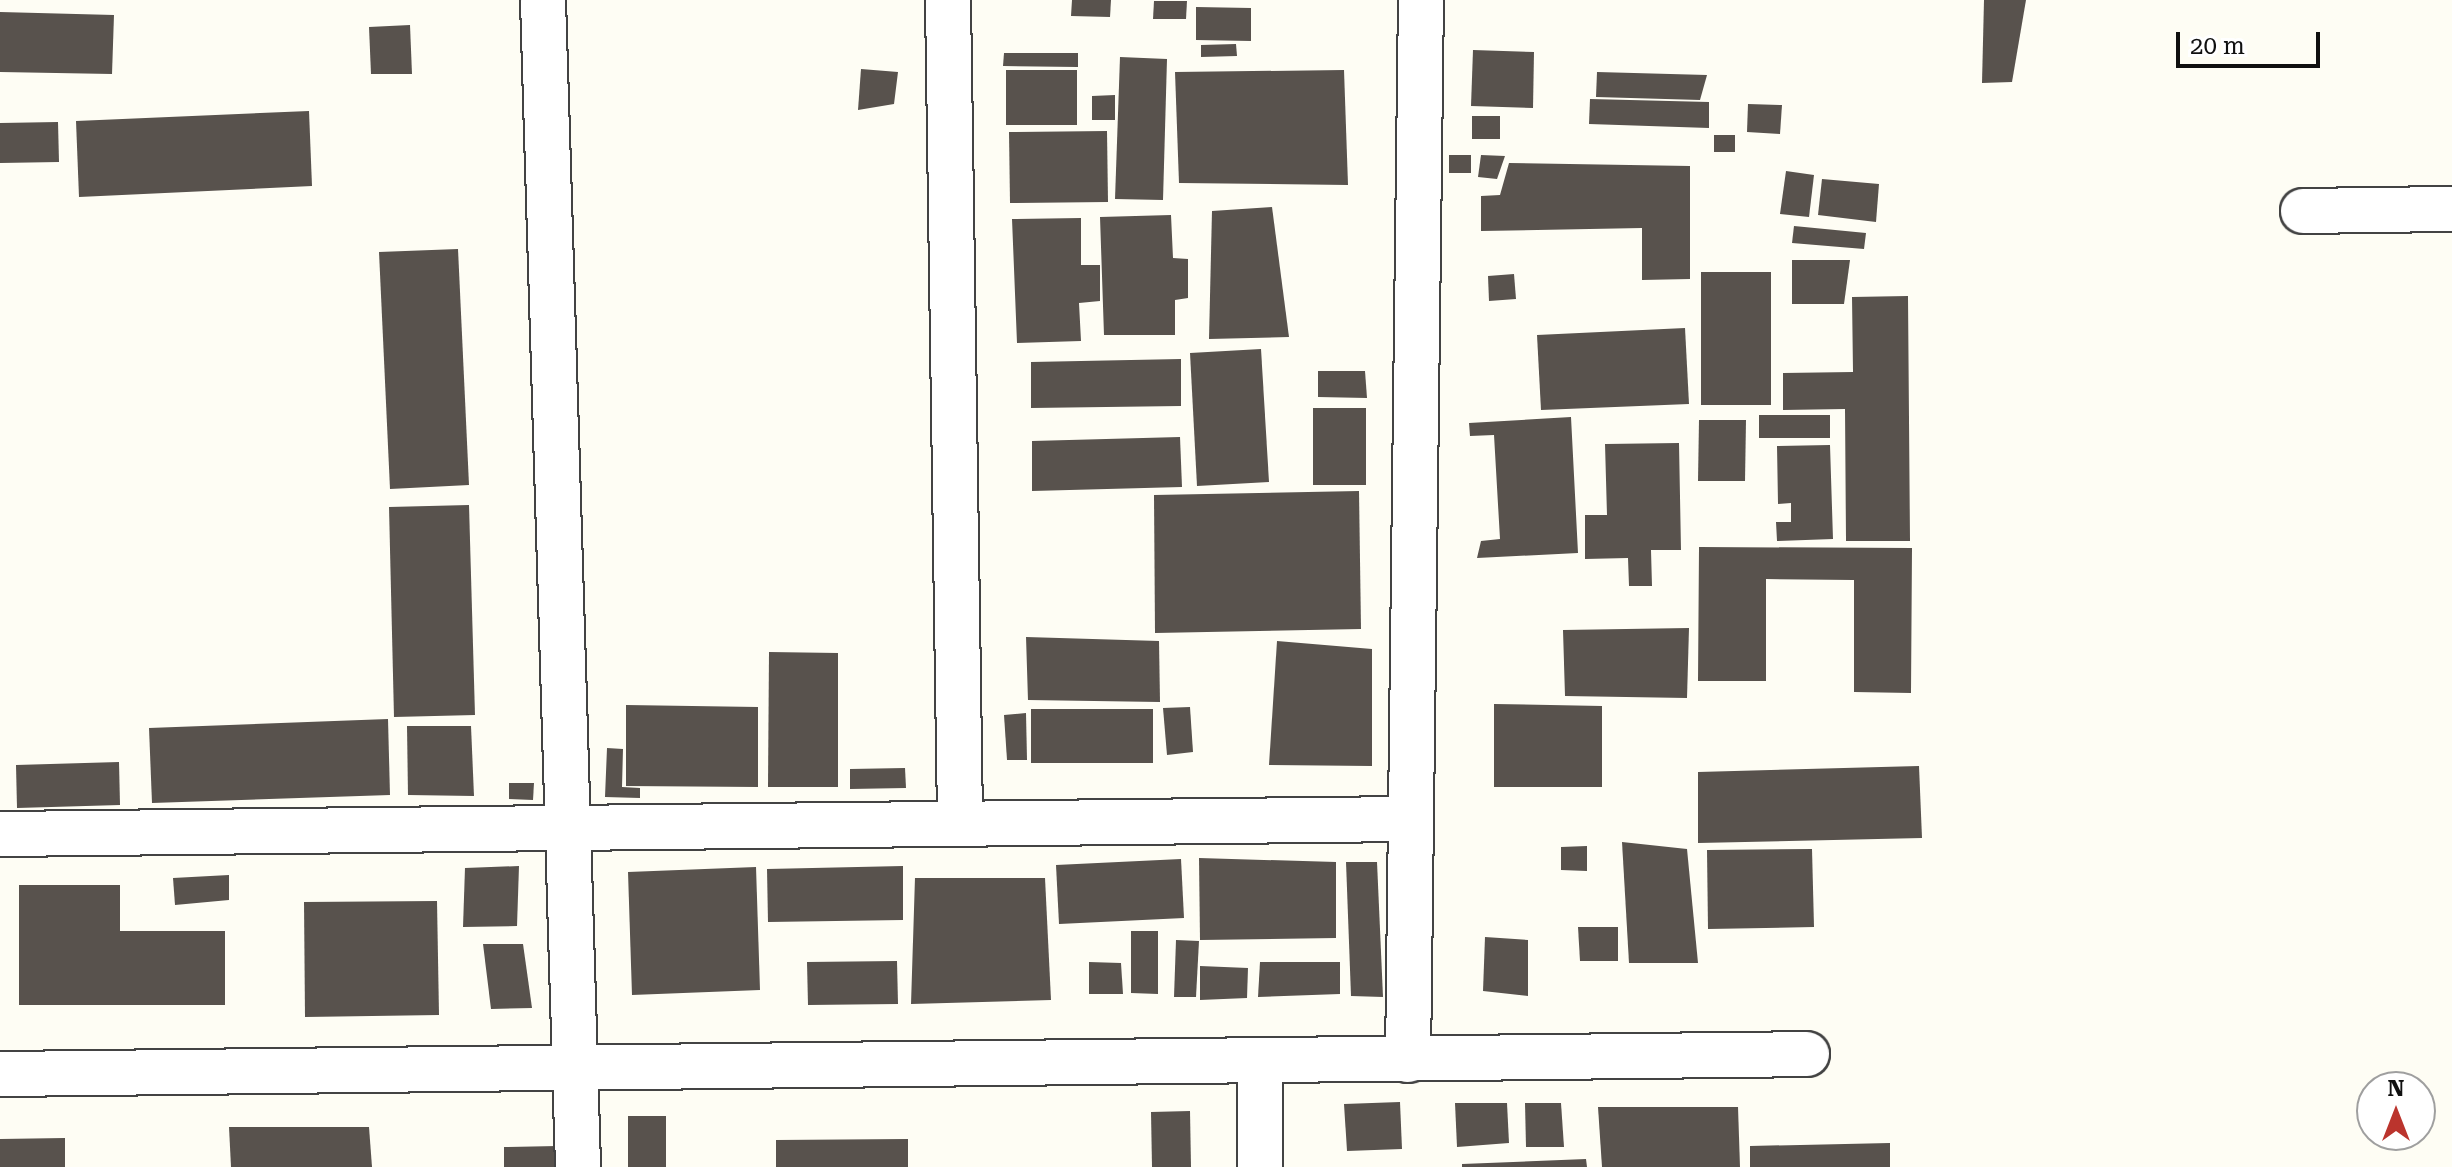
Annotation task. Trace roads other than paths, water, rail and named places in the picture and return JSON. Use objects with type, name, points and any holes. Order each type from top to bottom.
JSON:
[{"type":"street","points":[[543,0],[578,1167]]},
{"type":"street","points":[[948,0],[960,822]]},
{"type":"street","points":[[1408,1060],[1421,0]]},
{"type":"street","points":[[2303,211],[2452,209]]},
{"type":"street","points":[[0,834],[1411,819]]},
{"type":"street","points":[[0,1074],[575,1064],[1408,1060],[1807,1054]]},
{"type":"street","points":[[1260,1060],[1260,1167]]}]
